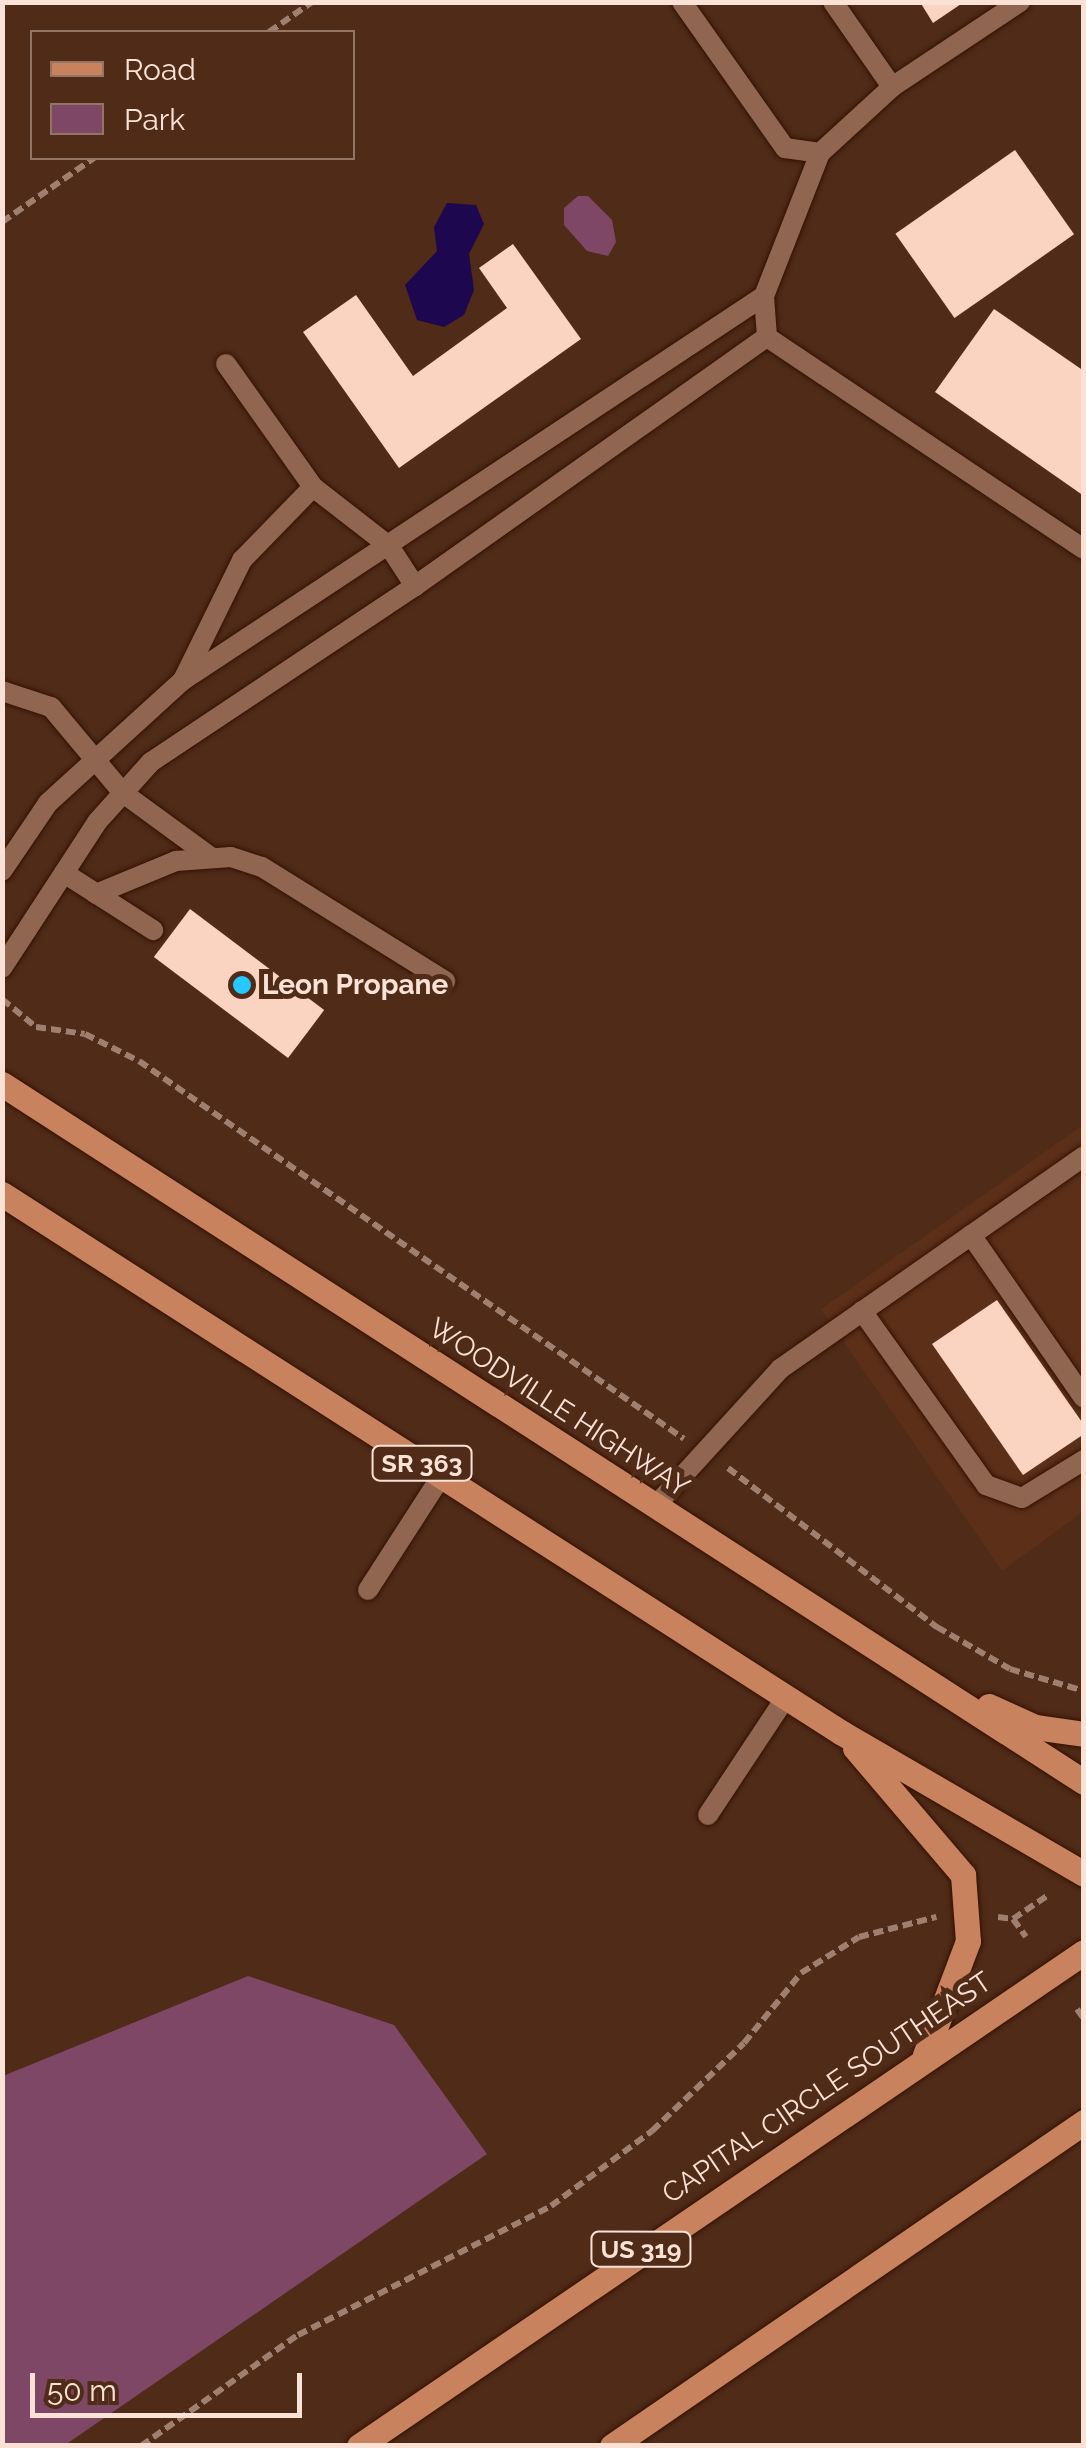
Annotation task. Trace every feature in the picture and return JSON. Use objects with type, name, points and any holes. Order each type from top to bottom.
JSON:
[{"type":"main road","name":"WOODVILLE HIGHWAY","points":[[2,1084],[1084,1782]]},
{"type":"main road","name":"SR 363","points":[[2,1194],[842,1733],[1084,1874]]},
{"type":"main road","points":[[914,1672],[1035,1727],[1084,1734]]},
{"type":"main road","points":[[842,1733],[963,1876],[968,1941],[924,2055]]},
{"type":"main road","name":"CAPITAL CIRCLE SOUTHEAST","points":[[359,2446],[924,2055],[1084,1952]]},
{"type":"main road","points":[[612,2446],[1084,2122]]},
{"type":"lane","points":[[682,2],[784,148],[820,153]]},
{"type":"lane","points":[[832,2],[892,87]]},
{"type":"lane","points":[[767,337],[764,296],[820,153],[892,87],[1020,2]]},
{"type":"lane","points":[[2,870],[48,803],[91,760],[182,682],[764,296]]},
{"type":"lane","points":[[767,337],[1084,549]]},
{"type":"lane","points":[[2,968],[64,873],[151,762],[416,586],[767,337]]},
{"type":"lane","points":[[226,364],[313,487],[389,546],[416,586]]},
{"type":"lane","points":[[182,682],[242,560],[313,487]]},
{"type":"lane","points":[[2,691],[51,707],[91,760],[123,793],[212,858]]},
{"type":"lane","points":[[96,894],[176,860],[212,858],[262,867],[445,981]]},
{"type":"lane","points":[[64,873],[152,930]]},
{"type":"lane","points":[[656,1506],[701,1450],[780,1369],[1084,1156]]},
{"type":"lane","points":[[971,1235],[1084,1398]]},
{"type":"lane","points":[[862,1311],[986,1484],[1022,1498],[1084,1460]]},
{"type":"lane","points":[[368,1590],[442,1475]]},
{"type":"lane","points":[[708,1815],[786,1697]]},
{"type":"path","points":[[273,30],[312,2]]},
{"type":"path","points":[[2,222],[91,160]]},
{"type":"path","points":[[2,1000],[36,1027],[85,1034],[139,1061],[701,1450],[937,1628],[1010,1669],[1084,1691]]},
{"type":"path","points":[[998,1917],[1013,1919],[1047,1896]]},
{"type":"path","points":[[142,2446],[298,2335],[550,2206],[652,2131],[744,2043],[800,1973],[859,1937],[916,1918],[952,1916]]},
{"type":"path","points":[[1013,1919],[1026,1937]]},
{"type":"path","points":[[1077,2010],[1084,2019]]},
{"type":"shaded area","points":[[447,203],[476,205],[484,224],[469,254],[474,290],[464,315],[444,327],[417,320],[405,285],[437,251],[434,227]]},
{"type":"shaded area","points":[[1083,1125],[1083,1512],[1002,1571],[821,1309]]},
{"type":"green space","points":[[578,196],[588,196],[612,220],[616,242],[608,256],[587,251],[564,225],[564,208]]},
{"type":"green space","points":[[248,1976],[394,2025],[487,2154],[65,2445],[3,2445],[3,2076]]},
{"type":"building","points":[[920,2],[964,2],[933,23]]},
{"type":"building","points":[[1015,150],[1074,234],[954,318],[895,234]]},
{"type":"building","points":[[513,244],[581,339],[399,468],[303,332],[356,295],[413,376],[507,308],[479,268]]},
{"type":"building","points":[[994,309],[1084,371],[1084,496],[935,392]]},
{"type":"building","name":"Leon Propane","points":[[190,909],[324,1010],[288,1058],[154,957]]},
{"type":"building","points":[[997,1300],[1084,1425],[1084,1434],[1023,1475],[932,1344]]},
{"type":"place","name":"Leon Propane","points":[[242,985]]}]
